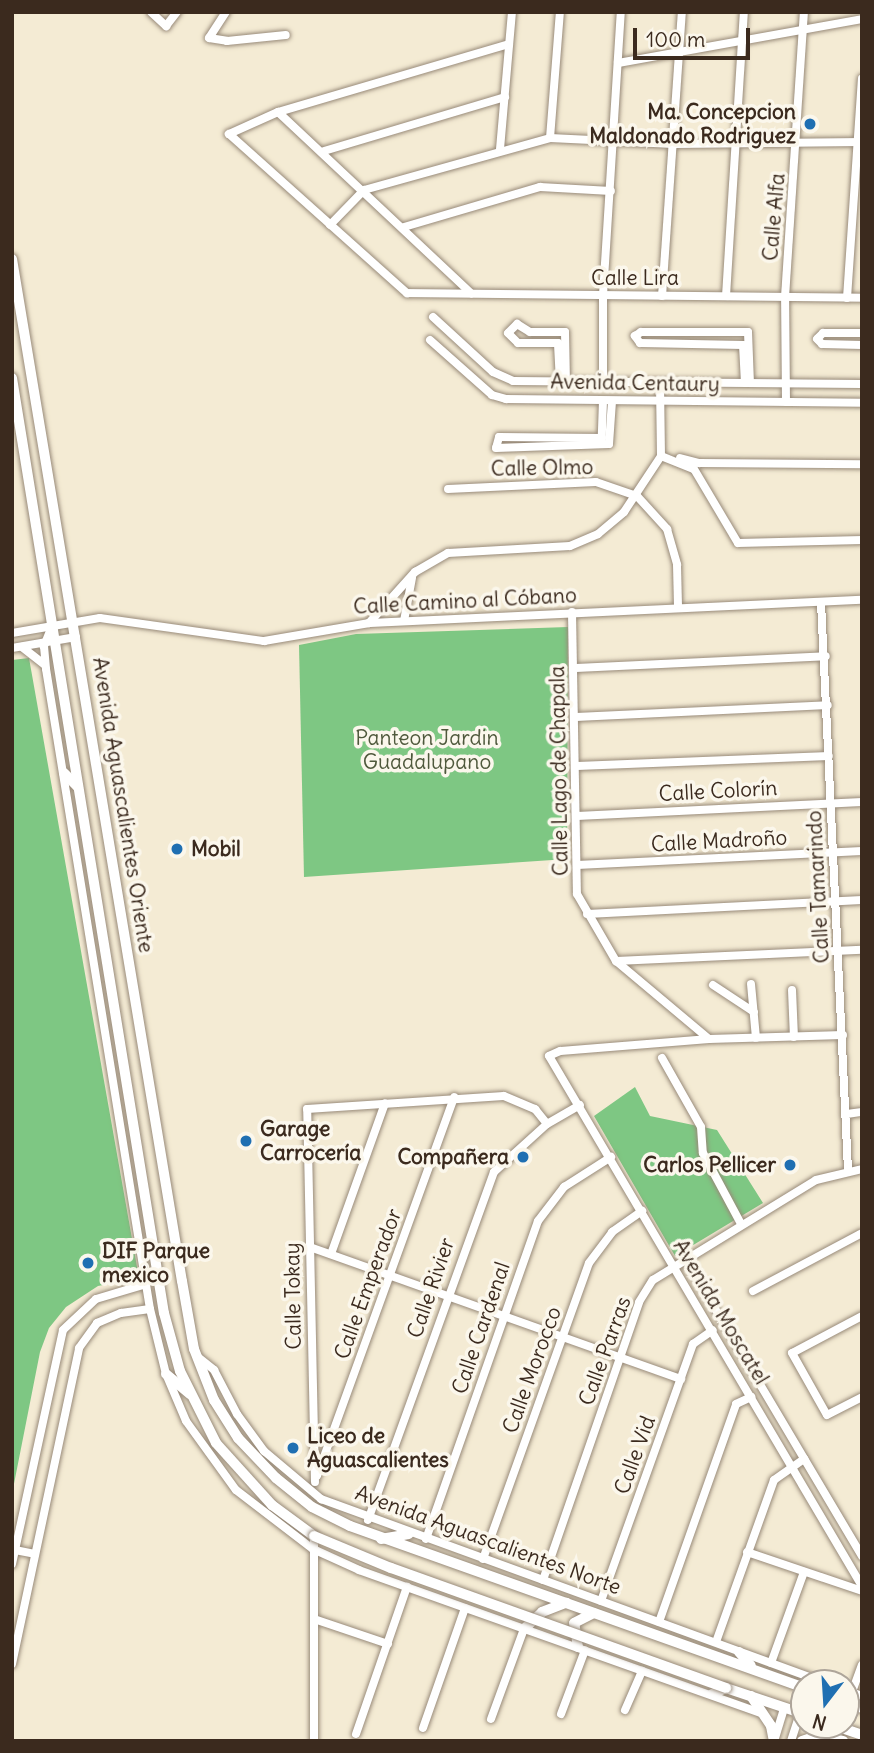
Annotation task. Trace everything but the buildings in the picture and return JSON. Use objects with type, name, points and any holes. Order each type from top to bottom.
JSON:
[{"type":"main road","name":"Avenida Aguascalientes Oriente","points":[[12,259],[141,1040],[197,1356]]},
{"type":"main road","name":"Avenida Aguascalientes Oriente","points":[[12,378],[52,626],[49,640],[78,787],[163,1313],[190,1394]]},
{"type":"main road","points":[[64,773],[78,787]]},
{"type":"main road","points":[[120,1044],[141,1040]]},
{"type":"main road","points":[[125,1144],[134,1131]]},
{"type":"main road","name":"Avenida Aguascalientes Norte","points":[[197,1356],[214,1400],[238,1438],[276,1478],[312,1507],[380,1539],[790,1683]]},
{"type":"main road","points":[[166,1374],[190,1394],[216,1443],[241,1475],[314,1536],[391,1568],[790,1709]]},
{"type":"main road","points":[[380,1539],[409,1534]]},
{"type":"main road","points":[[524,1629],[542,1612],[566,1603]]},
{"type":"main road","points":[[582,1648],[574,1623],[594,1613]]},
{"type":"main road","points":[[738,1652],[753,1668]]},
{"type":"main road","points":[[712,1694],[726,1688]]},
{"type":"main road","points":[[751,1696],[763,1714],[774,1741]]},
{"type":"main road","points":[[802,1741],[818,1735],[843,1741]]},
{"type":"street","points":[[151,12],[166,26],[177,12]]},
{"type":"street","points":[[226,12],[209,38],[227,41],[286,35]]},
{"type":"street","points":[[500,149],[512,12]]},
{"type":"street","points":[[550,138],[561,12]]},
{"type":"street","points":[[603,382],[603,295],[621,12]]},
{"type":"street","points":[[662,296],[682,12]]},
{"type":"street","points":[[726,296],[744,12]]},
{"type":"street","name":"Calle Alfa","points":[[786,402],[785,298],[798,143],[804,12]]},
{"type":"street","points":[[618,63],[862,19]]},
{"type":"street","points":[[509,44],[278,112],[229,134],[330,225],[364,190],[500,149],[550,138],[674,144],[859,142]]},
{"type":"street","points":[[847,298],[862,79]]},
{"type":"street","points":[[324,151],[505,97]]},
{"type":"street","points":[[278,112],[324,151],[471,293]]},
{"type":"street","points":[[404,227],[540,187],[611,191]]},
{"type":"street","name":"Calle Lira","points":[[330,225],[407,293],[862,298]]},
{"type":"street","name":"Avenida Centaury","points":[[433,317],[503,378],[563,382],[862,384]]},
{"type":"street","points":[[563,382],[565,332],[530,332],[517,324],[508,333],[516,342],[558,343],[564,400]]},
{"type":"street","points":[[641,332],[748,332],[748,383],[743,345],[641,343],[635,336],[641,332]]},
{"type":"street","points":[[862,333],[822,333],[817,339],[823,345],[862,345]]},
{"type":"street","name":"Avenida Centaury","points":[[430,340],[492,395],[607,401],[862,403]]},
{"type":"street","points":[[369,623],[415,572],[448,553],[570,546],[598,534],[637,496],[662,454],[660,383]]},
{"type":"street","points":[[607,401],[609,444],[496,447],[499,438],[602,438],[607,401]]},
{"type":"street","points":[[662,454],[697,466],[862,464]]},
{"type":"street","points":[[697,466],[738,543],[862,540]]},
{"type":"street","name":"Calle Olmo","points":[[448,489],[596,482],[637,496],[667,529],[677,565],[678,607]]},
{"type":"street","points":[[404,621],[415,572]]},
{"type":"street","name":"Calle Camino al Cóbano","points":[[12,633],[107,618],[264,641],[369,623],[862,600]]},
{"type":"street","name":"Calle Tamarindo","points":[[821,602],[826,656],[848,1171]]},
{"type":"street","name":"Calle Lago de Chapala","points":[[572,612],[576,668],[577,894],[616,961],[709,1039]]},
{"type":"street","points":[[15,647],[76,637]]},
{"type":"street","name":"Avenida Aguascalientes Oriente","points":[[49,640],[46,669],[150,1309]]},
{"type":"street","points":[[15,647],[36,653],[46,669]]},
{"type":"street","points":[[576,668],[826,656]]},
{"type":"street","points":[[576,718],[828,705]]},
{"type":"street","points":[[577,766],[830,756]]},
{"type":"street","name":"Calle Colorín","points":[[577,816],[862,802]]},
{"type":"street","name":"Calle Madroño","points":[[577,865],[862,851]]},
{"type":"street","points":[[587,914],[862,900]]},
{"type":"street","points":[[616,961],[862,950]]},
{"type":"street","points":[[751,984],[756,1038]]},
{"type":"street","points":[[713,985],[754,1012]]},
{"type":"street","points":[[792,990],[794,1037]]},
{"type":"street","points":[[709,1039],[843,1035]]},
{"type":"street","name":"Avenida Moscatel","points":[[709,1039],[560,1051],[549,1056],[862,1586]]},
{"type":"street","points":[[662,1058],[701,1127],[703,1153],[741,1224]]},
{"type":"street","points":[[331,1254],[385,1103],[454,1097],[515,1097],[535,1109],[547,1124]]},
{"type":"street","name":"Calle Emperador","points":[[311,1492],[454,1097]]},
{"type":"street","name":"Calle Tokay","points":[[315,1482],[307,1109],[385,1103]]},
{"type":"street","name":"Calle Rivier","points":[[368,1520],[494,1172],[547,1124],[580,1105]]},
{"type":"street","points":[[847,1114],[862,1112]]},
{"type":"street","name":"Calle Cardenal","points":[[426,1539],[538,1220],[564,1187],[611,1157]]},
{"type":"street","name":"Calle Parras","points":[[542,1580],[639,1302],[653,1280],[672,1265],[816,1180],[862,1169]]},
{"type":"street","name":"Calle Morocco","points":[[483,1559],[589,1263],[612,1232],[642,1211]]},
{"type":"street","points":[[753,1291],[862,1233]]},
{"type":"street","points":[[310,1247],[681,1379]]},
{"type":"street","name":"Avenida Moscatel","points":[[685,1258],[862,1556]]},
{"type":"street","points":[[12,1564],[63,1330],[96,1299],[146,1284]]},
{"type":"street","points":[[12,1664],[79,1348],[97,1323],[121,1313],[150,1309],[166,1374],[186,1421],[236,1490],[313,1549],[407,1587],[763,1714]]},
{"type":"street","points":[[862,1315],[792,1353],[827,1415],[862,1397]]},
{"type":"street","name":"Calle Vid","points":[[601,1601],[693,1344],[713,1330]]},
{"type":"street","name":"Avenida Aguascalientes Norte","points":[[197,1356],[214,1370],[237,1414],[264,1451],[311,1492],[368,1520],[790,1670]]},
{"type":"street","points":[[659,1622],[736,1404],[751,1397]]},
{"type":"street","points":[[716,1642],[774,1480],[791,1465],[804,1459]]},
{"type":"street","points":[[314,1536],[317,1620],[314,1741]]},
{"type":"street","points":[[15,1550],[35,1554]]},
{"type":"street","points":[[747,1552],[862,1591]]},
{"type":"street","points":[[771,1663],[804,1572]]},
{"type":"street","points":[[356,1734],[407,1587]]},
{"type":"street","points":[[423,1727],[465,1608]]},
{"type":"street","points":[[317,1620],[388,1644]]},
{"type":"street","points":[[491,1719],[524,1629]]},
{"type":"street","points":[[561,1714],[582,1648]]},
{"type":"street","points":[[625,1710],[642,1671]]},
{"type":"street","points":[[774,1741],[784,1707]]},
{"type":"green space","name":"Panteon Jardin Guadalupano","points":[[568,627],[567,859],[304,877],[299,645],[356,634]]},
{"type":"green space","points":[[29,658],[139,1278],[98,1286],[66,1307],[49,1328],[40,1352],[12,1494],[12,660]]},
{"type":"green space","points":[[635,1087],[650,1116],[717,1130],[763,1203],[675,1256],[594,1116]]},
{"type":"place","name":"Ma. Concepcion Maldonado Rodriguez","points":[[810,124]]},
{"type":"place","name":"Mobil","points":[[177,849]]},
{"type":"place","name":"Garage Carrocería","points":[[246,1141]]},
{"type":"place","name":"Compañera","points":[[523,1157]]},
{"type":"place","name":"Carlos Pellicer","points":[[790,1165]]},
{"type":"place","name":"DIF Parque mexico","points":[[88,1263]]},
{"type":"place","name":"Liceo de Aguascalientes","points":[[293,1448]]}]
